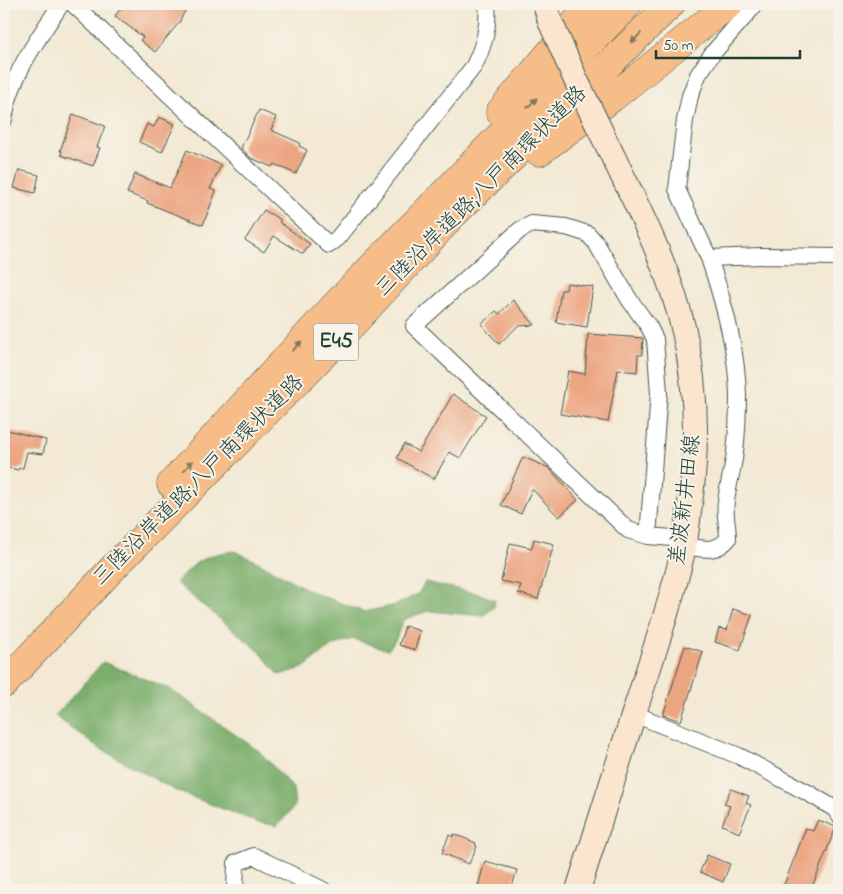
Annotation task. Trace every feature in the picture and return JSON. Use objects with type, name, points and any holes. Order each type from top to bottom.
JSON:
[{"type":"highway","points":[[337,303],[591,4]]},
{"type":"highway","name":"三陸沿岸道路;八戸南環状道路","points":[[4,672],[110,550],[337,303],[628,4]]},
{"type":"highway","name":"三陸沿岸道路;八戸南環状道路","points":[[4,684],[112,570],[340,338],[454,214],[671,4]]},
{"type":"highway","points":[[454,214],[740,6]]},
{"type":"main road","name":"差波新井田線","points":[[548,13],[575,78],[648,228],[669,281],[684,330],[693,381],[696,427],[694,473],[684,543],[658,640],[578,890]]},
{"type":"street","points":[[4,119],[6,106],[25,60],[60,4]]},
{"type":"street","points":[[73,4],[329,245],[338,238],[474,66],[486,35],[488,20],[487,4]]},
{"type":"street","points":[[648,536],[659,394],[655,339],[596,242],[588,234],[566,227],[532,224],[520,230],[414,326],[628,530],[648,536],[715,549],[722,546],[728,539],[725,514],[726,499],[735,452],[738,395],[734,355],[719,285],[678,188],[685,120],[690,96],[698,75],[740,6]]},
{"type":"street","points":[[709,258],[761,256],[839,257]]},
{"type":"street","points":[[634,714],[739,756],[810,794],[835,809],[839,814]]},
{"type":"street","points":[[235,890],[236,862],[254,856],[323,890]]},
{"type":"green space","points":[[234,551],[310,591],[364,612],[396,605],[418,594],[425,582],[480,594],[495,600],[494,607],[483,616],[428,611],[403,620],[396,639],[388,650],[353,639],[332,646],[303,668],[279,675],[259,651],[176,583],[201,560],[215,554]]},
{"type":"green space","points":[[103,662],[170,689],[259,751],[293,788],[295,806],[277,826],[257,822],[176,791],[99,748],[55,716]]},
{"type":"building","points":[[124,4],[189,4],[181,20],[155,52],[140,40],[143,37],[115,16]]},
{"type":"building","points":[[259,110],[276,117],[271,130],[300,143],[299,146],[307,150],[296,174],[274,164],[272,167],[251,158],[241,148]]},
{"type":"building","points":[[73,114],[105,126],[97,147],[100,148],[93,166],[61,155],[62,151],[60,151]]},
{"type":"building","points":[[159,117],[175,124],[162,152],[139,142],[147,124],[154,127]]},
{"type":"building","points":[[187,150],[221,165],[210,189],[216,191],[203,225],[127,193],[135,174],[170,188]]},
{"type":"building","points":[[19,170],[39,175],[35,193],[14,188]]},
{"type":"building","points":[[264,210],[281,220],[279,222],[310,244],[303,254],[274,236],[264,252],[245,240]]},
{"type":"building","points":[[567,283],[593,287],[587,327],[556,322],[561,290],[566,290]]},
{"type":"building","points":[[513,300],[535,325],[518,326],[499,344],[481,324],[496,311],[499,314]]},
{"type":"building","points":[[588,334],[643,338],[642,355],[638,355],[637,372],[618,370],[608,422],[560,414],[568,371],[585,374]]},
{"type":"building","points":[[453,394],[486,416],[460,458],[449,452],[434,479],[397,458],[404,444],[419,452]]},
{"type":"building","points":[[4,429],[46,440],[43,454],[27,452],[23,468],[18,470],[4,467]]},
{"type":"building","points":[[523,457],[549,468],[578,500],[559,517],[532,489],[521,514],[501,505]]},
{"type":"building","points":[[534,539],[554,544],[538,599],[518,593],[521,585],[501,581],[510,543],[532,548]]},
{"type":"building","points":[[733,609],[752,615],[740,650],[715,642],[719,628],[727,630]]},
{"type":"building","points":[[405,626],[420,631],[415,650],[399,645]]},
{"type":"building","points":[[685,646],[703,652],[681,721],[663,715]]},
{"type":"building","points":[[731,789],[749,796],[746,803],[751,805],[739,833],[722,825],[730,806],[724,804]]},
{"type":"building","points":[[818,820],[836,827],[811,890],[782,890],[806,828],[813,831]]},
{"type":"building","points":[[454,834],[476,843],[475,845],[477,846],[469,864],[442,853],[449,835],[453,837]]},
{"type":"building","points":[[707,855],[730,864],[723,882],[700,872]]},
{"type":"building","points":[[485,861],[517,870],[511,890],[477,890]]}]
